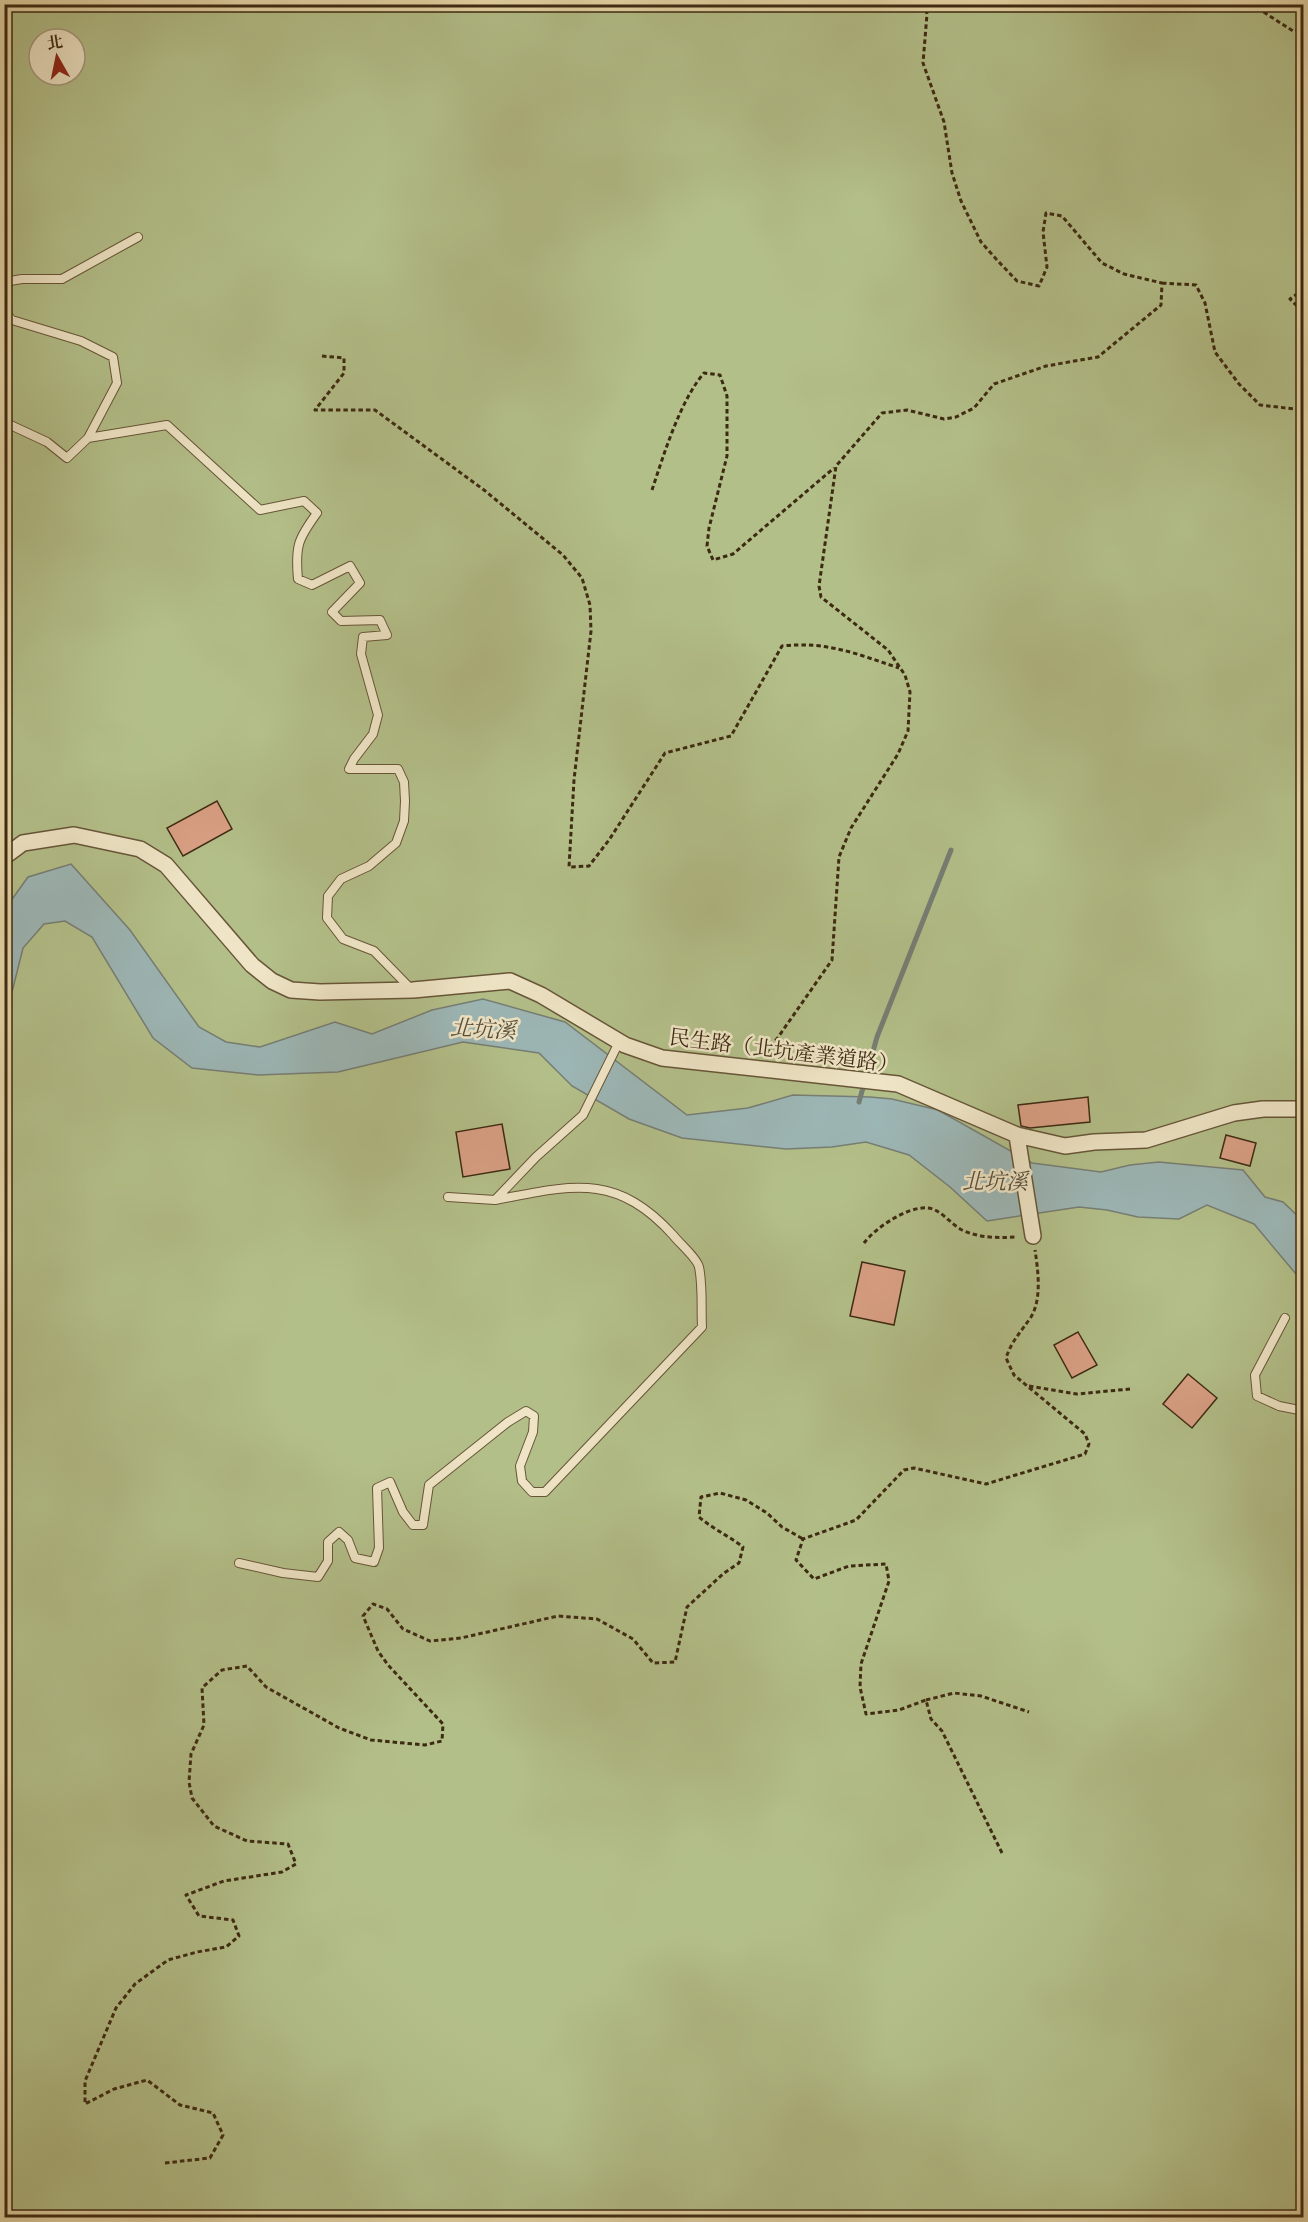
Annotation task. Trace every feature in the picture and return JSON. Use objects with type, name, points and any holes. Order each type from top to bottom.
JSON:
[{"type":"street","name":"民生路（北坑產業道路）","points":[[4,857],[23,843],[74,835],[140,849],[166,865],[252,965],[272,981],[291,990],[320,992],[413,990],[510,981],[541,995],[619,1042],[662,1058],[898,1084],[1017,1135],[1065,1146],[1094,1142],[1146,1140],[1234,1113],[1263,1109],[1298,1109],[1304,1112]]},
{"type":"street","points":[[1017,1136],[1033,1236]]},
{"type":"lane","points":[[4,282],[22,279],[62,279],[138,237]]},
{"type":"lane","points":[[4,311],[12,320],[81,341],[112,357],[117,383],[88,438],[67,458],[47,442],[4,422]]},
{"type":"lane","points":[[88,438],[167,425],[260,510],[304,501],[317,513],[305,530],[296,553],[298,579],[312,585],[350,566],[360,583],[332,612],[341,621],[380,620],[387,635],[363,637],[361,654],[378,715],[373,734],[349,769],[398,769],[404,782],[404,821],[396,843],[369,866],[341,879],[328,897],[327,918],[343,939],[374,951],[413,990]]},
{"type":"lane","points":[[495,1200],[536,1157],[583,1115],[619,1042]]},
{"type":"lane","points":[[239,1563],[283,1573],[318,1577],[328,1561],[328,1542],[339,1532],[348,1540],[356,1558],[374,1562],[379,1548],[377,1488],[390,1482],[404,1512],[413,1525],[423,1525],[429,1485],[526,1411],[534,1416],[533,1432],[520,1466],[522,1481],[532,1492],[545,1492],[702,1327],[699,1265],[667,1229],[645,1210],[622,1196],[593,1187],[557,1189],[495,1200],[448,1197]]},
{"type":"lane","points":[[1286,1318],[1255,1375],[1257,1396],[1278,1406],[1304,1412]]},
{"type":"path","points":[[860,4],[865,10],[898,4]]},
{"type":"path","points":[[925,4],[927,14],[923,63],[944,122],[952,173],[981,242],[1017,281],[1039,285],[1047,267],[1043,232],[1046,213],[1062,216],[1102,264],[1124,274],[1162,283],[1196,285],[1205,303],[1215,352],[1239,384],[1260,405],[1304,410]]},
{"type":"path","points":[[1251,4],[1293,31],[1304,29]]},
{"type":"path","points":[[1300,4],[1304,12]]},
{"type":"path","points":[[652,490],[662,459],[693,386],[704,372],[720,375],[727,396],[727,456],[709,528],[707,546],[713,560],[733,554],[836,466],[882,413],[907,410],[944,419],[956,417],[974,408],[994,384],[1046,366],[1098,357],[1161,304],[1162,283]]},
{"type":"path","points":[[1304,289],[1290,299],[1304,313]]},
{"type":"path","points":[[322,356],[344,358],[344,373],[315,410],[375,410],[484,490],[563,555],[582,578],[590,604],[591,631],[574,780],[569,867],[589,866],[609,840],[665,753],[731,736],[782,646],[806,644],[843,649],[900,668]]},
{"type":"path","points":[[756,1068],[832,960],[839,857],[850,828],[898,754],[908,731],[910,692],[900,668],[888,650],[821,597],[819,586],[836,466]]},
{"type":"path","points":[[165,2163],[210,2158],[223,2135],[213,2113],[180,2105],[147,2080],[114,2089],[86,2104],[85,2081],[116,2007],[135,1983],[168,1960],[226,1947],[239,1936],[233,1920],[199,1916],[186,1895],[224,1881],[282,1872],[296,1864],[288,1844],[247,1841],[214,1826],[192,1798],[189,1782],[191,1754],[204,1725],[202,1688],[222,1670],[247,1666],[266,1687],[339,1728],[371,1740],[425,1745],[442,1741],[443,1724],[388,1665],[378,1651],[363,1616],[372,1604],[387,1609],[403,1629],[430,1641],[461,1638],[558,1616],[597,1619],[633,1639],[653,1663],[675,1662],[687,1607],[724,1573],[739,1563],[743,1547],[732,1538],[712,1529],[699,1518],[701,1497],[720,1493],[746,1500],[767,1513],[782,1527],[803,1539],[856,1520],[904,1470],[914,1468],[986,1484],[1085,1454],[1089,1444],[1085,1434],[1014,1376],[1006,1358],[1011,1343],[1032,1315],[1040,1279],[1033,1236],[991,1238],[963,1231],[937,1210],[926,1207],[900,1215],[872,1232],[864,1243]]},
{"type":"path","points":[[1027,1386],[1077,1394],[1130,1389]]},
{"type":"path","points":[[803,1539],[796,1560],[814,1579],[849,1566],[886,1564],[889,1581],[861,1664],[860,1687],[866,1714],[899,1710],[954,1693],[981,1696],[1029,1712]]},
{"type":"path","points":[[926,1700],[931,1719],[942,1731],[1002,1852]]},
{"type":"green space","points":[[5,5],[1303,5],[1303,2217],[5,2217]]},
{"type":"water","name":"北坑溪","points":[[71,864],[130,930],[199,1027],[226,1042],[260,1047],[335,1022],[372,1034],[432,1010],[483,999],[565,1022],[687,1115],[748,1108],[793,1095],[892,1099],[938,1110],[1032,1163],[1101,1172],[1130,1165],[1159,1162],[1243,1170],[1265,1197],[1283,1202],[1303,1221],[1303,1279],[1296,1274],[1254,1224],[1207,1205],[1179,1219],[1138,1217],[1079,1207],[987,1221],[950,1187],[909,1155],[866,1142],[832,1147],[786,1149],[682,1138],[629,1119],[572,1086],[539,1053],[463,1042],[338,1072],[258,1075],[192,1068],[153,1038],[92,937],[65,921],[44,924],[23,948],[5,1013],[5,909],[28,877]]},
{"type":"building","points":[[217,801],[232,829],[183,856],[167,828]]},
{"type":"building","points":[[1088,1097],[1090,1122],[1030,1128],[1021,1126],[1018,1105]]},
{"type":"building","points":[[502,1124],[510,1169],[463,1177],[456,1132]]},
{"type":"building","points":[[1226,1135],[1256,1143],[1250,1166],[1220,1158]]},
{"type":"building","points":[[862,1262],[905,1271],[894,1325],[850,1316]]},
{"type":"building","points":[[1078,1332],[1097,1365],[1072,1378],[1054,1345]]},
{"type":"building","points":[[1188,1374],[1217,1398],[1192,1428],[1163,1404]]},
{"type":"waterway","points":[[859,1102],[877,1037],[951,850]]}]
